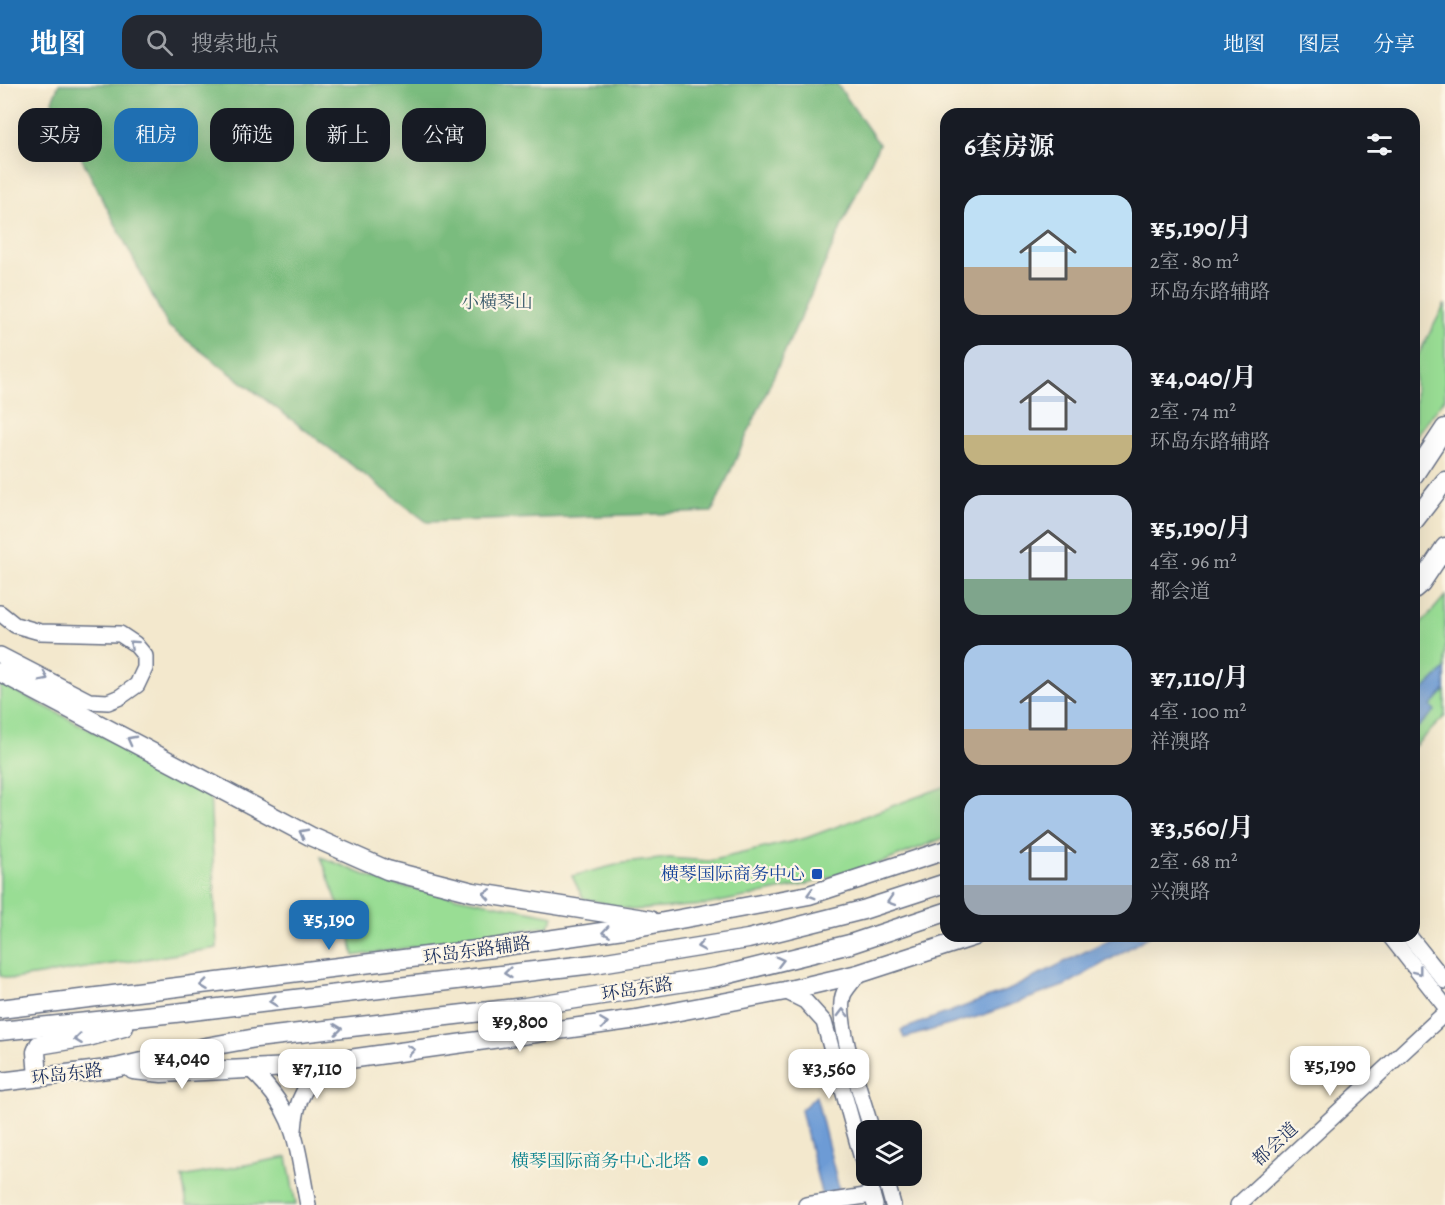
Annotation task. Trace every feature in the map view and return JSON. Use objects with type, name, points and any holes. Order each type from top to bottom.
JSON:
[{"type":"main road","points":[[1420,466],[1445,428]]},
{"type":"main road","points":[[1420,513],[1445,481]]},
{"type":"main road","points":[[1420,584],[1445,547]]},
{"type":"main road","points":[[0,672],[310,836],[387,870],[473,892],[663,922]]},
{"type":"main road","name":"环岛东路辅路","points":[[0,1010],[492,948],[663,922],[809,895],[940,852]]},
{"type":"main road","name":"环岛东路","points":[[0,1031],[594,964],[748,939],[863,910],[940,885]]},
{"type":"main road","name":"环岛东路","points":[[2,1082],[116,1068],[256,1038],[525,1006],[717,977],[850,944],[940,914]]},
{"type":"main road","points":[[116,1068],[162,1072],[292,1066],[637,1019],[786,991],[858,974],[957,942]]},
{"type":"main road","points":[[263,977],[345,992]]},
{"type":"main road","points":[[38,1077],[36,1052],[39,1045],[88,1037],[175,1013]]},
{"type":"street","points":[[0,613],[15,625],[40,632],[120,634],[135,644],[145,656],[145,668],[137,685],[120,697],[108,702],[89,701],[0,655]]},
{"type":"street","points":[[1395,942],[1445,1006]]},
{"type":"street","points":[[1414,942],[1445,981]]},
{"type":"street","points":[[858,974],[843,994],[842,1017],[849,1052],[869,1120]]},
{"type":"street","points":[[786,991],[805,1001],[824,1022],[874,1200],[806,1205]]},
{"type":"street","name":"都会道","points":[[1238,1205],[1445,1013]]},
{"type":"street","points":[[294,1133],[297,1105],[301,1095],[329,1061]]},
{"type":"street","points":[[249,1068],[281,1104],[294,1133],[308,1205]]},
{"type":"street","points":[[888,1186],[893,1205]]},
{"type":"green space","name":"小橫琴山","points":[[59,84],[837,84],[879,144],[712,512],[427,522],[168,326],[83,162],[102,162],[102,108],[56,108],[52,101]]},
{"type":"green space","points":[[1445,304],[1445,398],[1420,430],[1420,352]]},
{"type":"green space","points":[[1445,596],[1445,716],[1420,741],[1420,625]]},
{"type":"green space","points":[[0,683],[210,792],[217,948],[13,979],[0,976]]},
{"type":"green space","points":[[940,788],[940,839],[886,861],[804,885],[705,905],[631,910],[583,898],[572,876],[624,863],[669,858],[709,861],[806,838]]},
{"type":"green space","points":[[321,857],[385,883],[554,916],[549,926],[354,956],[349,934]]},
{"type":"green space","points":[[287,1157],[296,1205],[187,1205],[182,1177]]},
{"type":"water","points":[[1445,669],[1445,690],[1431,706],[1435,711],[1420,725],[1420,693]]},
{"type":"water","points":[[1104,942],[1140,942],[1066,985],[980,1016],[904,1038],[901,1030],[1011,989]]},
{"type":"water","points":[[816,1096],[843,1205],[824,1205],[801,1110]]},
{"type":"place","name":"横琴国际商务中心","points":[[817,874]]},
{"type":"place","name":"横琴国际商务中心北塔","points":[[703,1161]]}]
